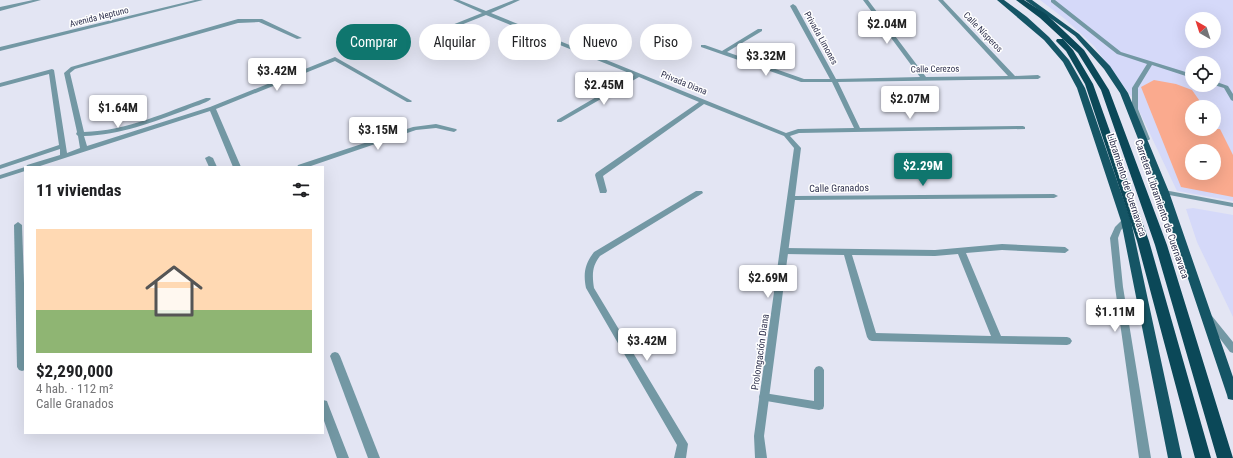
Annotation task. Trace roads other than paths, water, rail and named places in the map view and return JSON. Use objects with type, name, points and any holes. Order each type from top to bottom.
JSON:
[{"type":"highway","points":[[1010,0],[1033,16],[1069,50],[1090,84],[1143,241],[1203,457]]},
{"type":"highway","name":"Carretera Libramiento de Cuernavaca","points":[[1019,0],[1043,16],[1081,52],[1105,90],[1161,245],[1225,458]]},
{"type":"main road","name":"Libramiento de Cuernavaca","points":[[1000,0],[1022,16],[1057,48],[1076,77],[1126,221],[1173,453]]},
{"type":"main road","points":[[1028,0],[1077,35],[1107,68],[1124,93],[1164,192],[1233,395]]},
{"type":"street","points":[[0,9],[39,0]]},
{"type":"street","name":"Avenida Neptuno","points":[[0,49],[201,0]]},
{"type":"street","name":"Privada Diana","points":[[455,0],[486,14],[786,135]]},
{"type":"street","points":[[460,24],[518,0]]},
{"type":"street","points":[[865,0],[924,79]]},
{"type":"street","name":"Calle Nísperos","points":[[940,0],[1013,77]]},
{"type":"street","points":[[1052,1],[1119,53],[1130,58],[1150,62],[1185,74]]},
{"type":"street","name":"Privada Limones","points":[[793,6],[833,79],[858,130]]},
{"type":"street","points":[[84,149],[67,73],[73,68],[223,25],[250,19],[260,20],[299,38]]},
{"type":"street","points":[[722,53],[760,30]]},
{"type":"street","name":"Calle Cerezos","points":[[703,46],[803,81],[833,79],[1038,77]]},
{"type":"street","points":[[33,166],[212,108],[335,59],[409,102]]},
{"type":"street","points":[[1150,62],[1135,88],[1135,109],[1156,163],[1154,167]]},
{"type":"street","points":[[0,85],[52,71],[64,156]]},
{"type":"street","points":[[559,121],[639,75]]},
{"type":"street","points":[[1221,85],[1226,87],[1233,99]]},
{"type":"street","points":[[80,134],[95,134],[115,131],[208,99]]},
{"type":"street","points":[[603,191],[599,175],[704,101]]},
{"type":"street","points":[[212,108],[237,166]]},
{"type":"street","points":[[304,166],[415,128],[436,126],[454,130]]},
{"type":"street","points":[[786,135],[798,131],[1023,128]]},
{"type":"street","name":"Prolongación Diana","points":[[761,458],[759,436],[798,148],[786,135]]},
{"type":"street","points":[[0,167],[63,146]]},
{"type":"street","points":[[209,158],[213,166]]},
{"type":"street","points":[[0,177],[24,169]]},
{"type":"street","points":[[1164,192],[1233,205]]},
{"type":"street","points":[[680,458],[683,444],[590,288],[587,273],[590,263],[597,254],[699,193]]},
{"type":"street","name":"Calle Granados","points":[[792,198],[1054,196]]},
{"type":"street","points":[[1126,221],[1118,229],[1114,238],[1119,287],[1145,458]]},
{"type":"street","points":[[18,225],[22,367],[24,366]]},
{"type":"street","points":[[785,251],[961,252],[1002,247],[1065,250]]},
{"type":"street","points":[[847,252],[872,336],[1068,341]]},
{"type":"street","points":[[961,252],[998,340]]},
{"type":"street","points":[[1208,318],[1233,349]]},
{"type":"street","points":[[335,356],[374,458]]},
{"type":"street","points":[[764,397],[819,406],[819,370]]},
{"type":"street","points":[[324,407],[343,458]]}]
